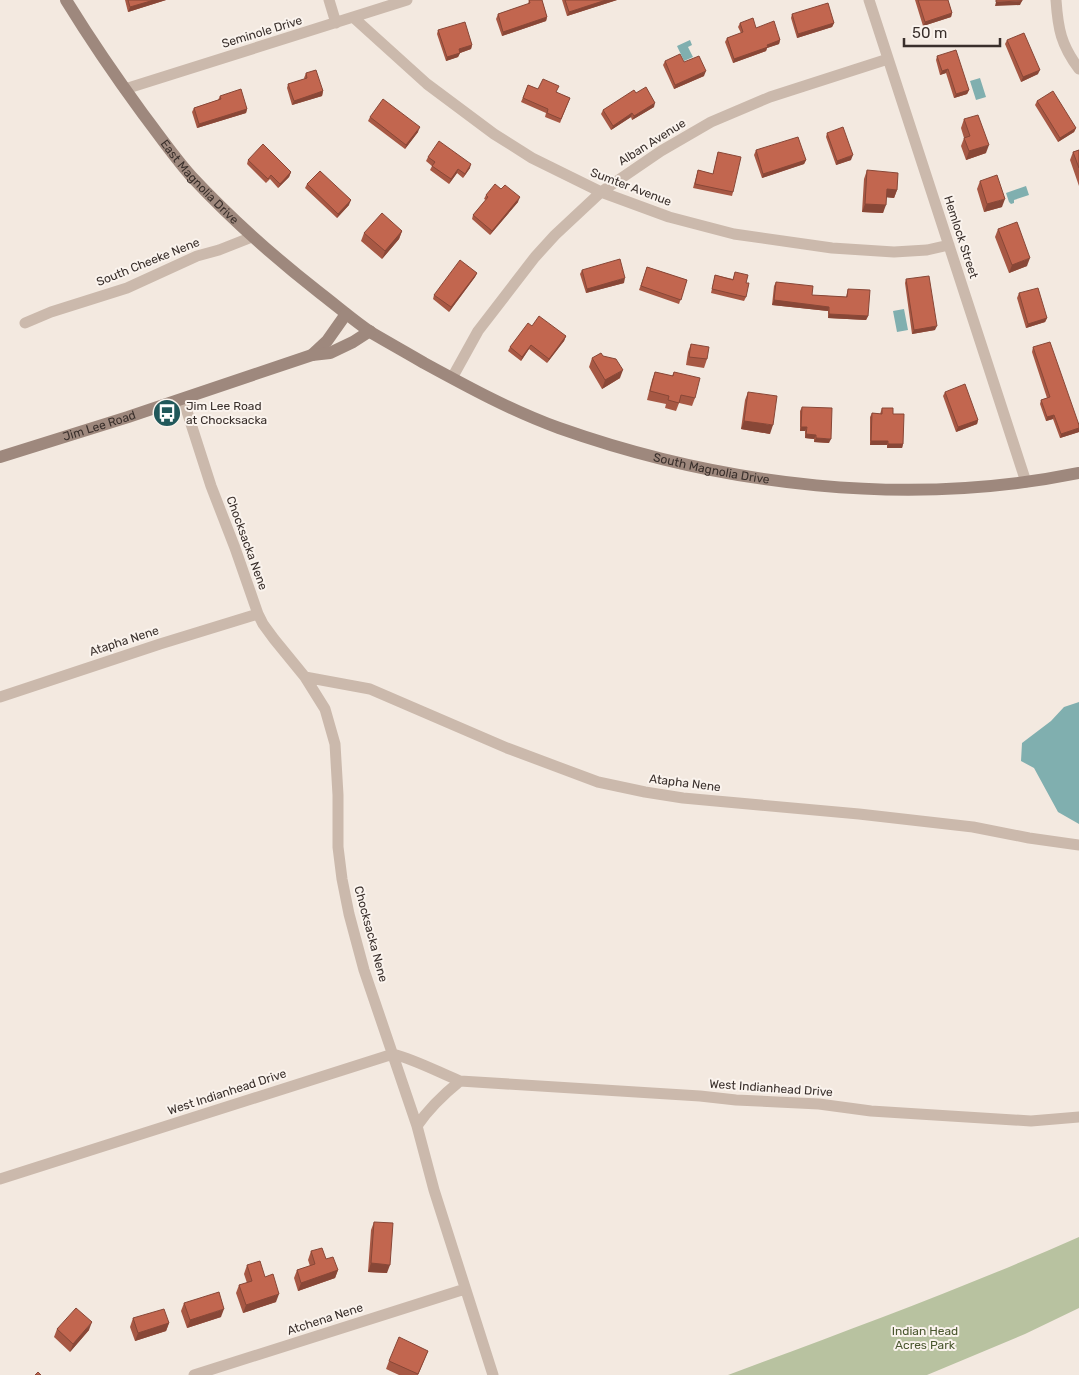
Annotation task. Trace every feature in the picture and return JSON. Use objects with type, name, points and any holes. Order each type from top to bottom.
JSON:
[{"type":"main road","name":"East Magnolia Drive","points":[[66,0],[125,89],[169,150],[190,174],[252,237],[287,267],[370,331]]},
{"type":"main road","name":"Jim Lee Road","points":[[312,355],[327,341],[346,314]]},
{"type":"main road","name":"South Magnolia Drive","points":[[370,331],[452,378],[513,409],[557,427],[655,457],[724,472],[779,482],[851,488],[915,489],[967,488],[1026,482],[1079,473]]},
{"type":"main road","name":"Jim Lee Road","points":[[0,457],[183,399],[312,355],[330,353],[370,331]]},
{"type":"street","points":[[329,0],[336,23]]},
{"type":"street","name":"Seminole Drive","points":[[125,89],[407,0]]},
{"type":"street","name":"Hemlock Street","points":[[869,0],[1026,482]]},
{"type":"street","points":[[1056,0],[1058,30],[1066,48],[1079,68]]},
{"type":"street","name":"Sumter Avenue","points":[[354,18],[427,84],[494,134],[532,158],[600,192],[669,217],[734,234],[832,248],[894,252],[927,250],[949,245]]},
{"type":"street","name":"Alban Avenue","points":[[452,378],[478,331],[535,257],[600,192],[661,151],[711,122],[770,97],[888,59]]},
{"type":"street","name":"South Cheeke Nene","points":[[25,323],[51,312],[127,288],[197,256],[220,250],[252,237]]},
{"type":"street","name":"Chocksacka Nene","points":[[183,399],[211,486],[258,614],[274,639],[305,677],[325,709],[335,744],[338,795],[338,847],[349,914],[364,970],[417,1126],[434,1190],[493,1375]]},
{"type":"street","name":"Atapha Nene","points":[[0,697],[150,647],[258,614]]},
{"type":"street","name":"Atapha Nene","points":[[305,677],[370,689],[508,748],[598,782],[644,792],[683,798],[859,814],[973,827],[1079,845]]},
{"type":"street","name":"West Indianhead Drive","points":[[0,1179],[393,1054],[406,1057],[460,1081],[819,1104],[871,1111],[1031,1121],[1079,1117]]},
{"type":"street","points":[[417,1126],[444,1094],[460,1081]]},
{"type":"street","name":"Atchena Nene","points":[[194,1375],[465,1288]]},
{"type":"green space","name":"Indian Head Acres Park","points":[[1079,1237],[1079,1308],[1025,1334],[927,1375],[728,1375],[949,1291]]},
{"type":"water","points":[[690,40],[692,45],[688,47],[693,57],[684,61],[677,46]]},
{"type":"water","points":[[980,78],[986,97],[976,100],[970,81]]},
{"type":"water","points":[[1026,186],[1029,195],[1014,200],[1014,203],[1011,204],[1006,193]]},
{"type":"water","points":[[904,309],[908,330],[897,332],[893,311]]},
{"type":"water","points":[[1079,702],[1079,824],[1058,812],[1034,768],[1021,761],[1022,743],[1051,721],[1064,707]]},
{"type":"building","points":[[128,0],[154,0],[130,7]]},
{"type":"building","points":[[529,0],[542,0],[547,17],[503,32],[498,14],[530,3]]},
{"type":"building","points":[[565,0],[606,0],[569,12]]},
{"type":"building","points":[[918,0],[948,0],[952,13],[925,22]]},
{"type":"building","points":[[996,0],[1022,0],[1022,1],[996,2]]},
{"type":"building","points":[[828,3],[834,23],[798,34],[792,14]]},
{"type":"building","points":[[753,18],[756,28],[774,21],[780,40],[767,45],[768,47],[734,59],[727,38],[743,32],[740,23]]},
{"type":"building","points":[[465,22],[472,45],[459,49],[460,53],[447,57],[438,30]]},
{"type":"building","points":[[1024,33],[1040,70],[1023,77],[1007,40]]},
{"type":"building","points":[[956,50],[969,90],[956,94],[948,69],[942,71],[937,56]]},
{"type":"building","points":[[680,54],[684,62],[699,56],[706,71],[675,85],[665,61]]},
{"type":"building","points":[[316,70],[323,91],[294,101],[288,84],[307,78],[306,73]]},
{"type":"building","points":[[543,79],[559,86],[556,92],[570,98],[561,119],[547,113],[548,109],[523,98],[528,85],[538,89]]},
{"type":"building","points":[[646,87],[655,103],[634,116],[632,113],[613,126],[603,110],[634,90],[636,93]]},
{"type":"building","points":[[241,89],[247,109],[199,124],[194,108],[221,99],[220,96]]},
{"type":"building","points":[[1053,91],[1076,128],[1060,138],[1037,101]]},
{"type":"building","points":[[383,99],[420,127],[406,145],[370,117]]},
{"type":"building","points":[[978,115],[989,145],[969,151],[964,138],[970,136],[964,119]]},
{"type":"building","points":[[843,127],[853,155],[837,161],[827,133]]},
{"type":"building","points":[[798,137],[806,160],[763,174],[756,150]]},
{"type":"building","points":[[439,141],[471,164],[465,174],[458,169],[451,179],[432,166],[435,162],[428,157]]},
{"type":"building","points":[[263,144],[291,172],[280,184],[271,175],[268,179],[248,160]]},
{"type":"building","points":[[1079,150],[1079,168],[1073,152]]},
{"type":"building","points":[[718,152],[741,157],[733,192],[695,184],[698,170],[713,174]]},
{"type":"building","points":[[867,170],[898,173],[897,190],[887,189],[886,205],[865,204]]},
{"type":"building","points":[[320,171],[351,200],[338,214],[307,184]]},
{"type":"building","points":[[997,175],[1005,199],[987,204],[980,181]]},
{"type":"building","points":[[495,184],[501,189],[505,185],[520,197],[492,231],[473,215],[488,197],[486,195]]},
{"type":"building","points":[[382,213],[402,231],[385,251],[364,233]]},
{"type":"building","points":[[1017,222],[1030,258],[1012,265],[998,229]]},
{"type":"building","points":[[620,259],[625,278],[587,289],[582,270]]},
{"type":"building","points":[[460,260],[477,273],[451,307],[434,295]]},
{"type":"building","points":[[647,267],[687,280],[681,300],[641,286]]},
{"type":"building","points":[[735,272],[748,275],[746,283],[749,283],[746,297],[712,289],[715,275],[733,280]]},
{"type":"building","points":[[929,276],[937,326],[914,330],[906,279]]},
{"type":"building","points":[[776,282],[813,286],[812,295],[847,297],[848,289],[870,290],[868,316],[829,314],[829,307],[774,300]]},
{"type":"building","points":[[1038,288],[1047,318],[1028,324],[1019,293]]},
{"type":"building","points":[[539,316],[566,336],[549,359],[531,345],[522,357],[510,347],[528,323],[532,326]]},
{"type":"building","points":[[1050,342],[1079,425],[1079,428],[1061,434],[1054,415],[1047,417],[1041,400],[1050,397],[1033,347]]},
{"type":"building","points":[[691,344],[709,347],[707,359],[689,357]]},
{"type":"building","points":[[601,353],[603,356],[616,359],[623,370],[605,380],[592,358]]},
{"type":"building","points":[[655,372],[673,376],[674,372],[700,378],[695,398],[681,395],[679,403],[668,400],[669,396],[650,391]]},
{"type":"building","points":[[965,384],[978,420],[958,427],[945,392]]},
{"type":"building","points":[[748,392],[777,396],[773,425],[744,421]]},
{"type":"building","points":[[802,407],[832,408],[831,439],[816,438],[816,435],[806,434],[807,427],[801,427]]},
{"type":"building","points":[[882,408],[893,408],[893,414],[904,414],[903,444],[888,444],[888,441],[871,441],[872,413],[882,414]]},
{"type":"building","points":[[374,1222],[393,1223],[390,1265],[371,1263]]},
{"type":"building","points":[[322,1248],[326,1259],[333,1257],[338,1270],[301,1283],[297,1270],[315,1264],[311,1251]]},
{"type":"building","points":[[260,1261],[265,1277],[273,1274],[279,1294],[246,1305],[239,1285],[252,1281],[247,1265]]},
{"type":"building","points":[[219,1292],[224,1309],[190,1320],[184,1303]]},
{"type":"building","points":[[76,1308],[92,1322],[73,1344],[57,1329]]},
{"type":"building","points":[[164,1309],[169,1323],[138,1333],[133,1318]]},
{"type":"building","points":[[399,1337],[428,1351],[418,1374],[389,1361]]},
{"type":"place","name":"Jim Lee Road at Chocksacka","points":[[167,413]]}]
